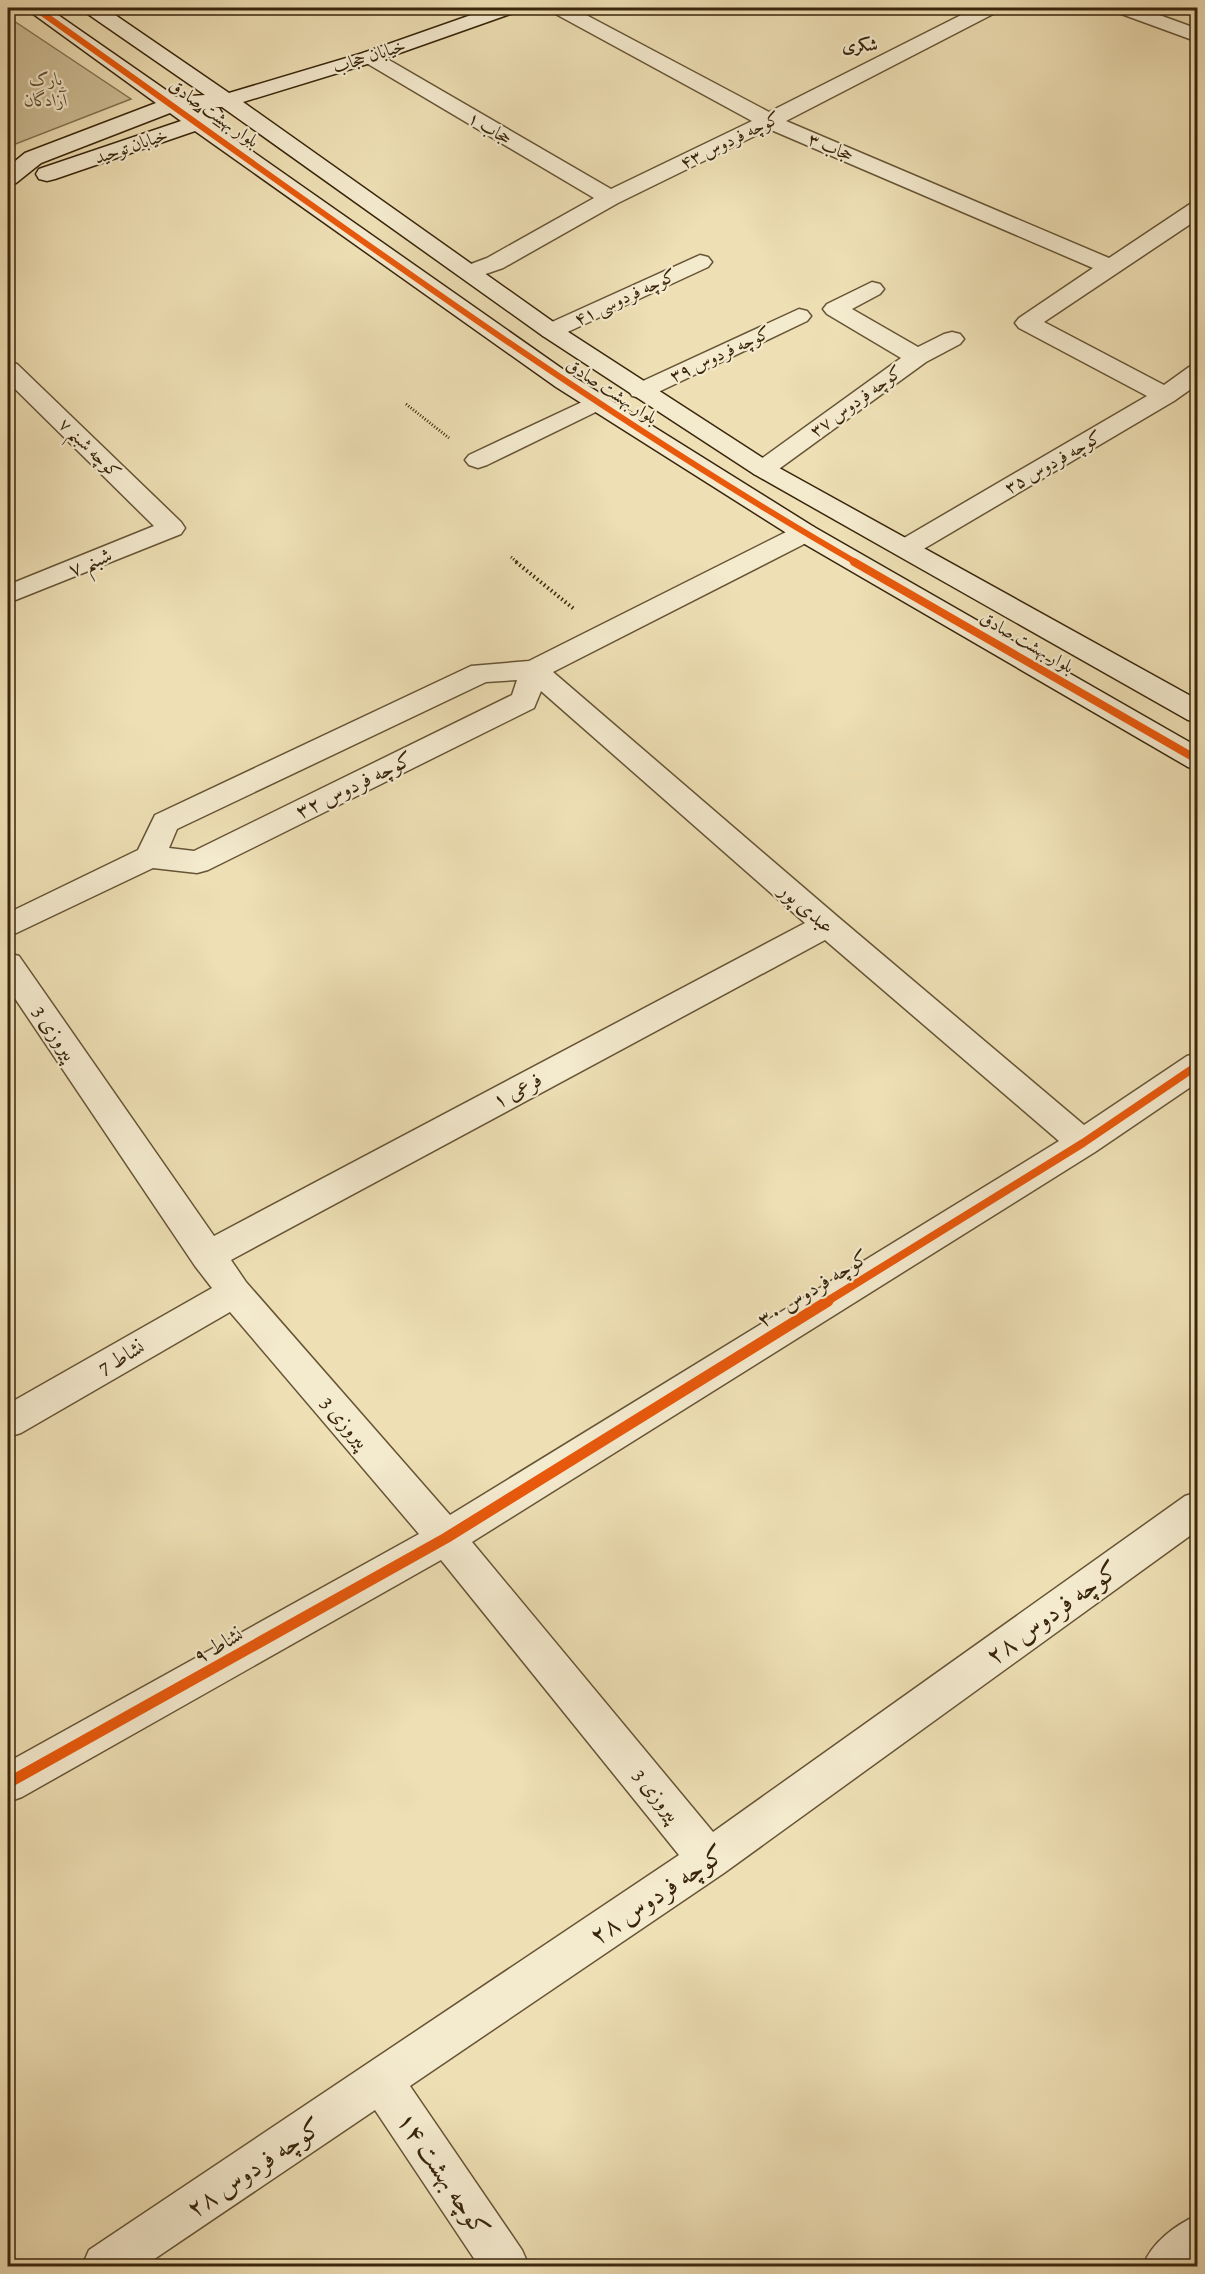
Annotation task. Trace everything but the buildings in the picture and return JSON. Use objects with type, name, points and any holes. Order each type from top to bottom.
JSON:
[{"type":"street","name":"بلوار بهشت صادق","points":[[35,8],[200,122],[565,382],[805,533],[1197,759]]},
{"type":"street","name":"بلوار بهشت صادق","points":[[92,8],[641,392],[763,469],[1197,713]]},
{"type":"street","name":"خیابان حجاب","points":[[226,100],[370,57],[509,8]]},
{"type":"street","name":"حجاب ۳","points":[[560,8],[769,121],[1112,268]]},
{"type":"street","name":"کوچه فردوس ۴۳","points":[[471,272],[495,263],[610,198],[769,121],[990,8]]},
{"type":"street","points":[[1123,8],[1197,36]]},
{"type":"street","name":"حجاب ۱","points":[[370,57],[610,198]]},
{"type":"street","points":[[111,128],[137,106],[141,97],[139,80]]},
{"type":"street","name":"خیابان توحید","points":[[226,100],[200,122],[52,174],[8,178],[33,158],[173,104],[226,100]]},
{"type":"street","points":[[1165,396],[1027,323],[1197,209]]},
{"type":"street","points":[[1172,226],[1197,238]]},
{"type":"street","name":"کوچه فردوسی ۴۱","points":[[551,331],[700,262]]},
{"type":"street","points":[[872,289],[836,309],[917,357]]},
{"type":"street","name":"کوچه فردوس ۳۹","points":[[641,392],[799,316]]},
{"type":"street","name":"کوچه فردوس ۳۷","points":[[763,469],[917,357],[952,339]]},
{"type":"street","name":"کوچه فردوس ۳۵","points":[[906,548],[1165,396],[1197,372]]},
{"type":"street","name":"کوچه شبنم ۷","points":[[10,374],[172,528]]},
{"type":"street","points":[[478,460],[597,402]]},
{"type":"street","name":"شبنم ۷","points":[[8,595],[172,528]]},
{"type":"street","points":[[8,926],[150,857],[165,822],[481,674],[534,670],[805,533]]},
{"type":"street","name":"کوچه فردوس ۳۲","points":[[150,857],[197,862],[208,857],[524,701],[534,670]]},
{"type":"street","name":"عبدی پور","points":[[534,670],[827,925],[1083,1143]]},
{"type":"street","name":"فرعی ۱","points":[[207,1256],[827,925]]},
{"type":"street","name":"پیروزی 3","points":[[11,977],[234,1292],[446,1538],[710,1859]]},
{"type":"street","name":"کوچه فردوس ۳۰","points":[[446,1538],[1083,1143],[1197,1065]]},
{"type":"street","name":"نشاط 7","points":[[8,1422],[234,1292]]},
{"type":"street","name":"کوچه فردوس ۲۸","points":[[105,2266],[710,1859],[1197,1508]]},
{"type":"street","name":"نشاط ۹","points":[[8,1783],[446,1538]]},
{"type":"street","name":"کوچه بهشت ۱۴","points":[[381,2082],[506,2266]]},
{"type":"street","points":[[1166,2266],[1197,2238]]},
{"type":"path","points":[[406,404],[478,460]]},
{"type":"path","points":[[511,557],[605,634]]},
{"type":"green space","name":"پارک آزادگان","points":[[8,17],[131,99],[8,147]]},
{"type":"cycle path","points":[[35,8],[565,382],[805,533],[1198,760]]},
{"type":"cycle path","points":[[8,1783],[446,1538],[1083,1143],[1198,1065]]},
{"type":"district","name":"شکری","points":[[860,45]]}]
